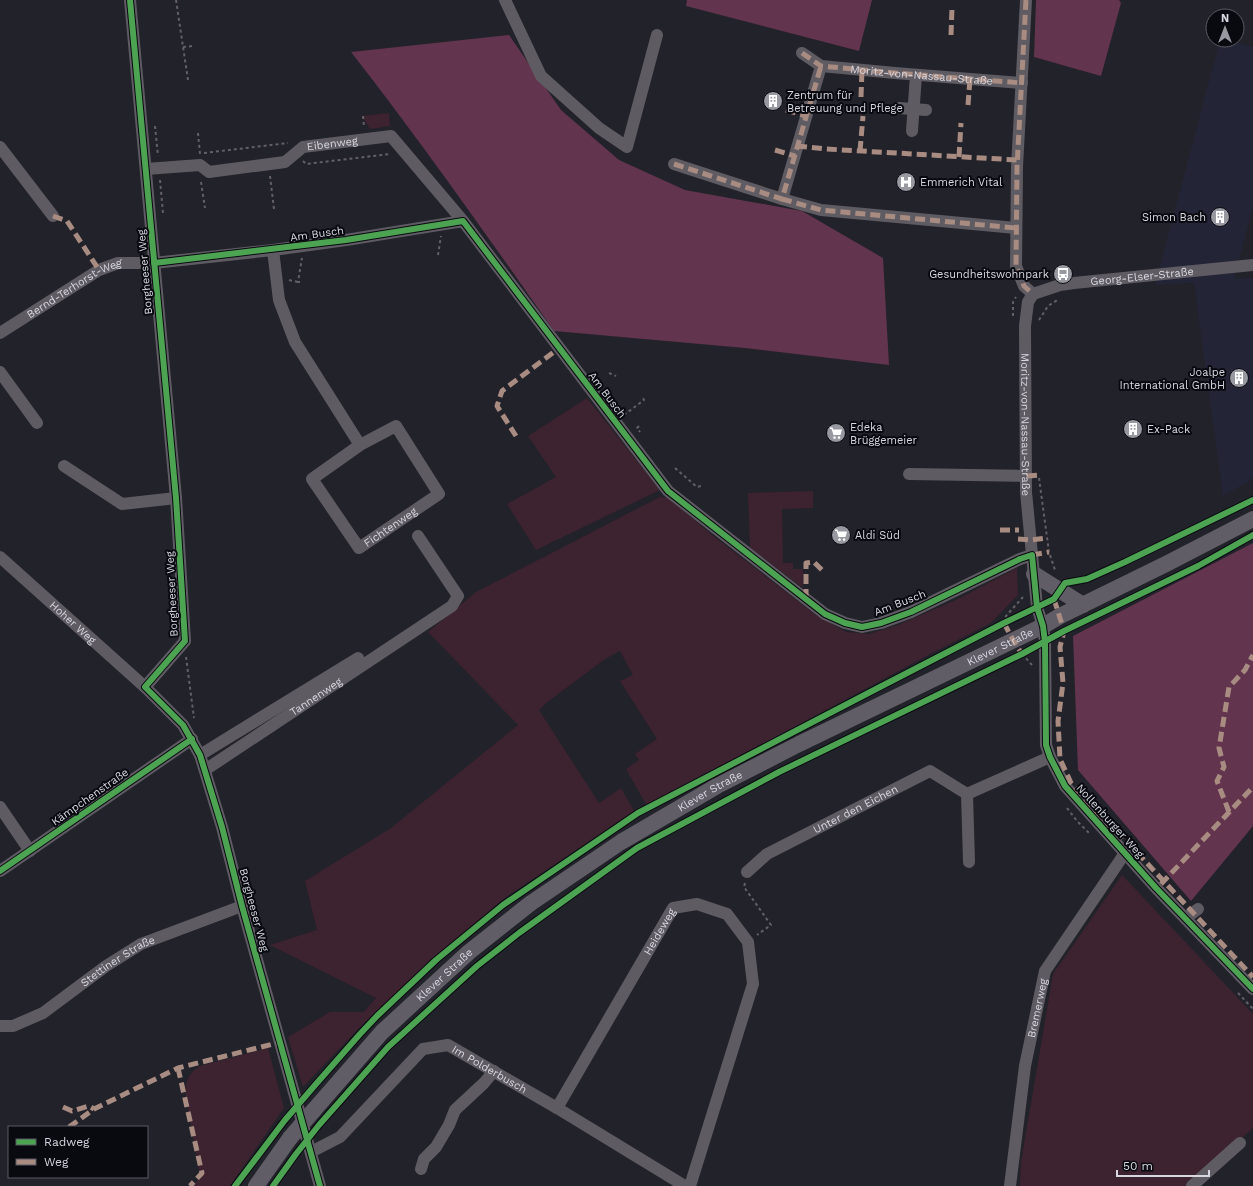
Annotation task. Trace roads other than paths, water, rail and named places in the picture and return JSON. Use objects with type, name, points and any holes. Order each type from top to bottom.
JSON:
[{"type":"main road","name":"Klever Straße","points":[[256,1186],[290,1138],[382,1032],[470,952],[531,903],[615,847],[717,786],[799,744],[1043,626],[1253,518]]},
{"type":"main road","points":[[1034,574],[1082,605]]},
{"type":"street","name":"Borgheeser Weg","points":[[130,0],[176,498],[185,641],[145,687],[183,725],[200,755],[222,827],[242,906],[320,1186]]},
{"type":"street","points":[[505,0],[541,76],[599,128],[627,147],[656,35]]},
{"type":"street","points":[[1026,0],[1017,160],[1016,266],[1024,286],[1033,294]]},
{"type":"street","name":"Moritz-von-Nassau-Straße","points":[[802,53],[821,66],[1022,83]]},
{"type":"street","points":[[782,199],[821,66]]},
{"type":"street","points":[[912,131],[920,110],[916,75]]},
{"type":"street","points":[[899,108],[920,110]]},
{"type":"street","name":"Eibenweg","points":[[146,169],[200,159],[209,172],[285,162],[303,146],[391,136],[463,221]]},
{"type":"street","points":[[0,147],[53,216]]},
{"type":"street","points":[[674,164],[821,210],[1016,228]]},
{"type":"street","name":"Am Busch","points":[[154,263],[273,250],[463,221],[668,491],[824,614],[845,623],[862,627],[882,623],[911,612],[1020,559],[1032,555]]},
{"type":"street","points":[[273,250],[279,300],[295,342],[360,445]]},
{"type":"street","name":"Bernd-Terhorst-Weg","points":[[0,332],[99,270],[118,263],[154,263]]},
{"type":"street","name":"Georg-Elser-Straße","points":[[1033,294],[1060,285],[1074,283],[1253,265]]},
{"type":"street","name":"Moritz-von-Nassau-Straße","points":[[1033,294],[1028,302],[1025,326],[1026,492],[1036,607],[1043,626]]},
{"type":"street","points":[[0,372],[37,423]]},
{"type":"street","name":"Fichtenweg","points":[[396,426],[439,494],[359,548],[312,478],[360,445],[396,426]]},
{"type":"street","points":[[64,466],[122,504],[176,498]]},
{"type":"street","points":[[909,474],[1027,476]]},
{"type":"street","name":"Tannenweg","points":[[205,770],[452,606],[458,596],[418,536]]},
{"type":"street","name":"Hoher Weg","points":[[0,557],[145,687]]},
{"type":"street","name":"Nollenburger Weg","points":[[1043,626],[1045,642],[1046,745],[1050,757],[1065,786],[1125,853],[1253,989]]},
{"type":"street","name":"Tannenweg","points":[[200,755],[375,648]]},
{"type":"street","name":"Kämpchenstraße","points":[[0,871],[192,739]]},
{"type":"street","points":[[969,862],[967,794],[1050,757]]},
{"type":"street","name":"Unter den Eichen","points":[[747,872],[767,854],[930,771],[967,794]]},
{"type":"street","points":[[0,807],[30,851]]},
{"type":"street","name":"Bremerweg","points":[[1010,1186],[1025,1066],[1045,971],[1125,853]]},
{"type":"street","name":"Heideweg","points":[[556,1108],[673,908],[698,904],[727,914],[748,942],[753,984],[690,1186]]},
{"type":"street","name":"Stettiner Straße","points":[[0,1026],[13,1026],[43,1013],[106,966],[141,944],[242,906]]},
{"type":"street","points":[[1186,918],[1198,909]]},
{"type":"street","name":"Im Polderbusch","points":[[311,1152],[340,1136],[424,1049],[448,1045],[685,1186]]},
{"type":"street","points":[[421,1169],[424,1159],[436,1147],[455,1110],[494,1072]]},
{"type":"street","points":[[1192,1186],[1240,1143]]},
{"type":"place","name":"Zentrum für Betreuung und Pflege","points":[[773,101]]},
{"type":"place","name":"Emmerich Vital","points":[[906,182]]},
{"type":"place","name":"Simon Bach","points":[[1220,217]]},
{"type":"place","name":"Gesundheitswohnpark","points":[[1063,274]]},
{"type":"place","name":"Joalpe International GmbH","points":[[1239,378]]},
{"type":"place","name":"Ex-Pack","points":[[1133,429]]},
{"type":"place","name":"Edeka Brüggemeier","points":[[836,433]]},
{"type":"place","name":"Aldi Süd","points":[[841,535]]}]
